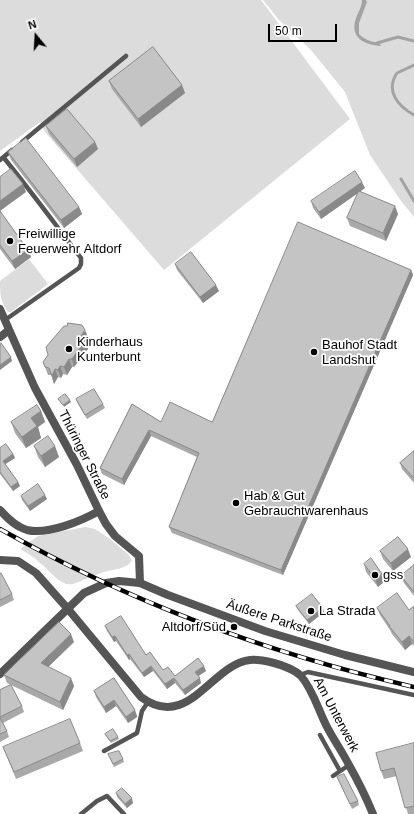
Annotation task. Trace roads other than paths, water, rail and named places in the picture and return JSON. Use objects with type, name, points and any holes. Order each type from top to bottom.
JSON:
[{"type":"street","name":"Thüringer Straße","points":[[0,309],[35,388],[77,465],[106,524],[115,536],[139,556],[140,583]]},
{"type":"street","points":[[0,336],[9,330]]},
{"type":"street","points":[[0,510],[8,519],[20,527],[38,531],[51,529],[84,519],[99,511]]},
{"type":"street","name":"Am Unterwerk","points":[[0,560],[18,561],[36,573],[68,609],[128,683],[148,702],[164,707],[183,704],[192,699],[230,669],[249,660],[261,660],[277,664],[300,675],[312,694],[326,726],[350,765],[373,814]]},
{"type":"street","name":"Äußere Parkstraße","points":[[0,674],[84,593],[106,583],[120,581],[140,583],[265,630],[364,661],[414,672]]},
{"type":"lane","points":[[4,320],[79,268],[81,258],[26,185],[2,159],[126,56]]},
{"type":"lane","points":[[300,675],[308,672],[414,695]]},
{"type":"lane","points":[[104,751],[137,733],[142,711],[148,702]]},
{"type":"lane","points":[[320,735],[340,771]]},
{"type":"lane","points":[[333,776],[350,765]]},
{"type":"lane","points":[[81,814],[97,801],[107,796],[124,814]]},
{"type":"waterway","points":[[377,43],[398,37],[414,41]]},
{"type":"waterway","points":[[414,65],[397,73],[392,86],[398,103],[414,115]]},
{"type":"waterway","points":[[401,179],[414,201]]},
{"type":"railway","points":[[0,529],[99,580],[201,623],[307,659],[414,687]]},
{"type":"place","name":"Freiwillige Feuerwehr Altdorf","points":[[10,241]]},
{"type":"place","name":"Kinderhaus Kunterbunt","points":[[69,349]]},
{"type":"place","name":"Bauhof Stadt Landshut","points":[[314,352]]},
{"type":"place","name":"Hab & Gut Gebrauchtwarenhaus","points":[[236,503]]},
{"type":"place","name":"gss","points":[[375,575]]},
{"type":"place","name":"La Strada","points":[[311,611]]},
{"type":"place","name":"Altdorf/Süd","points":[[234,627]]}]
